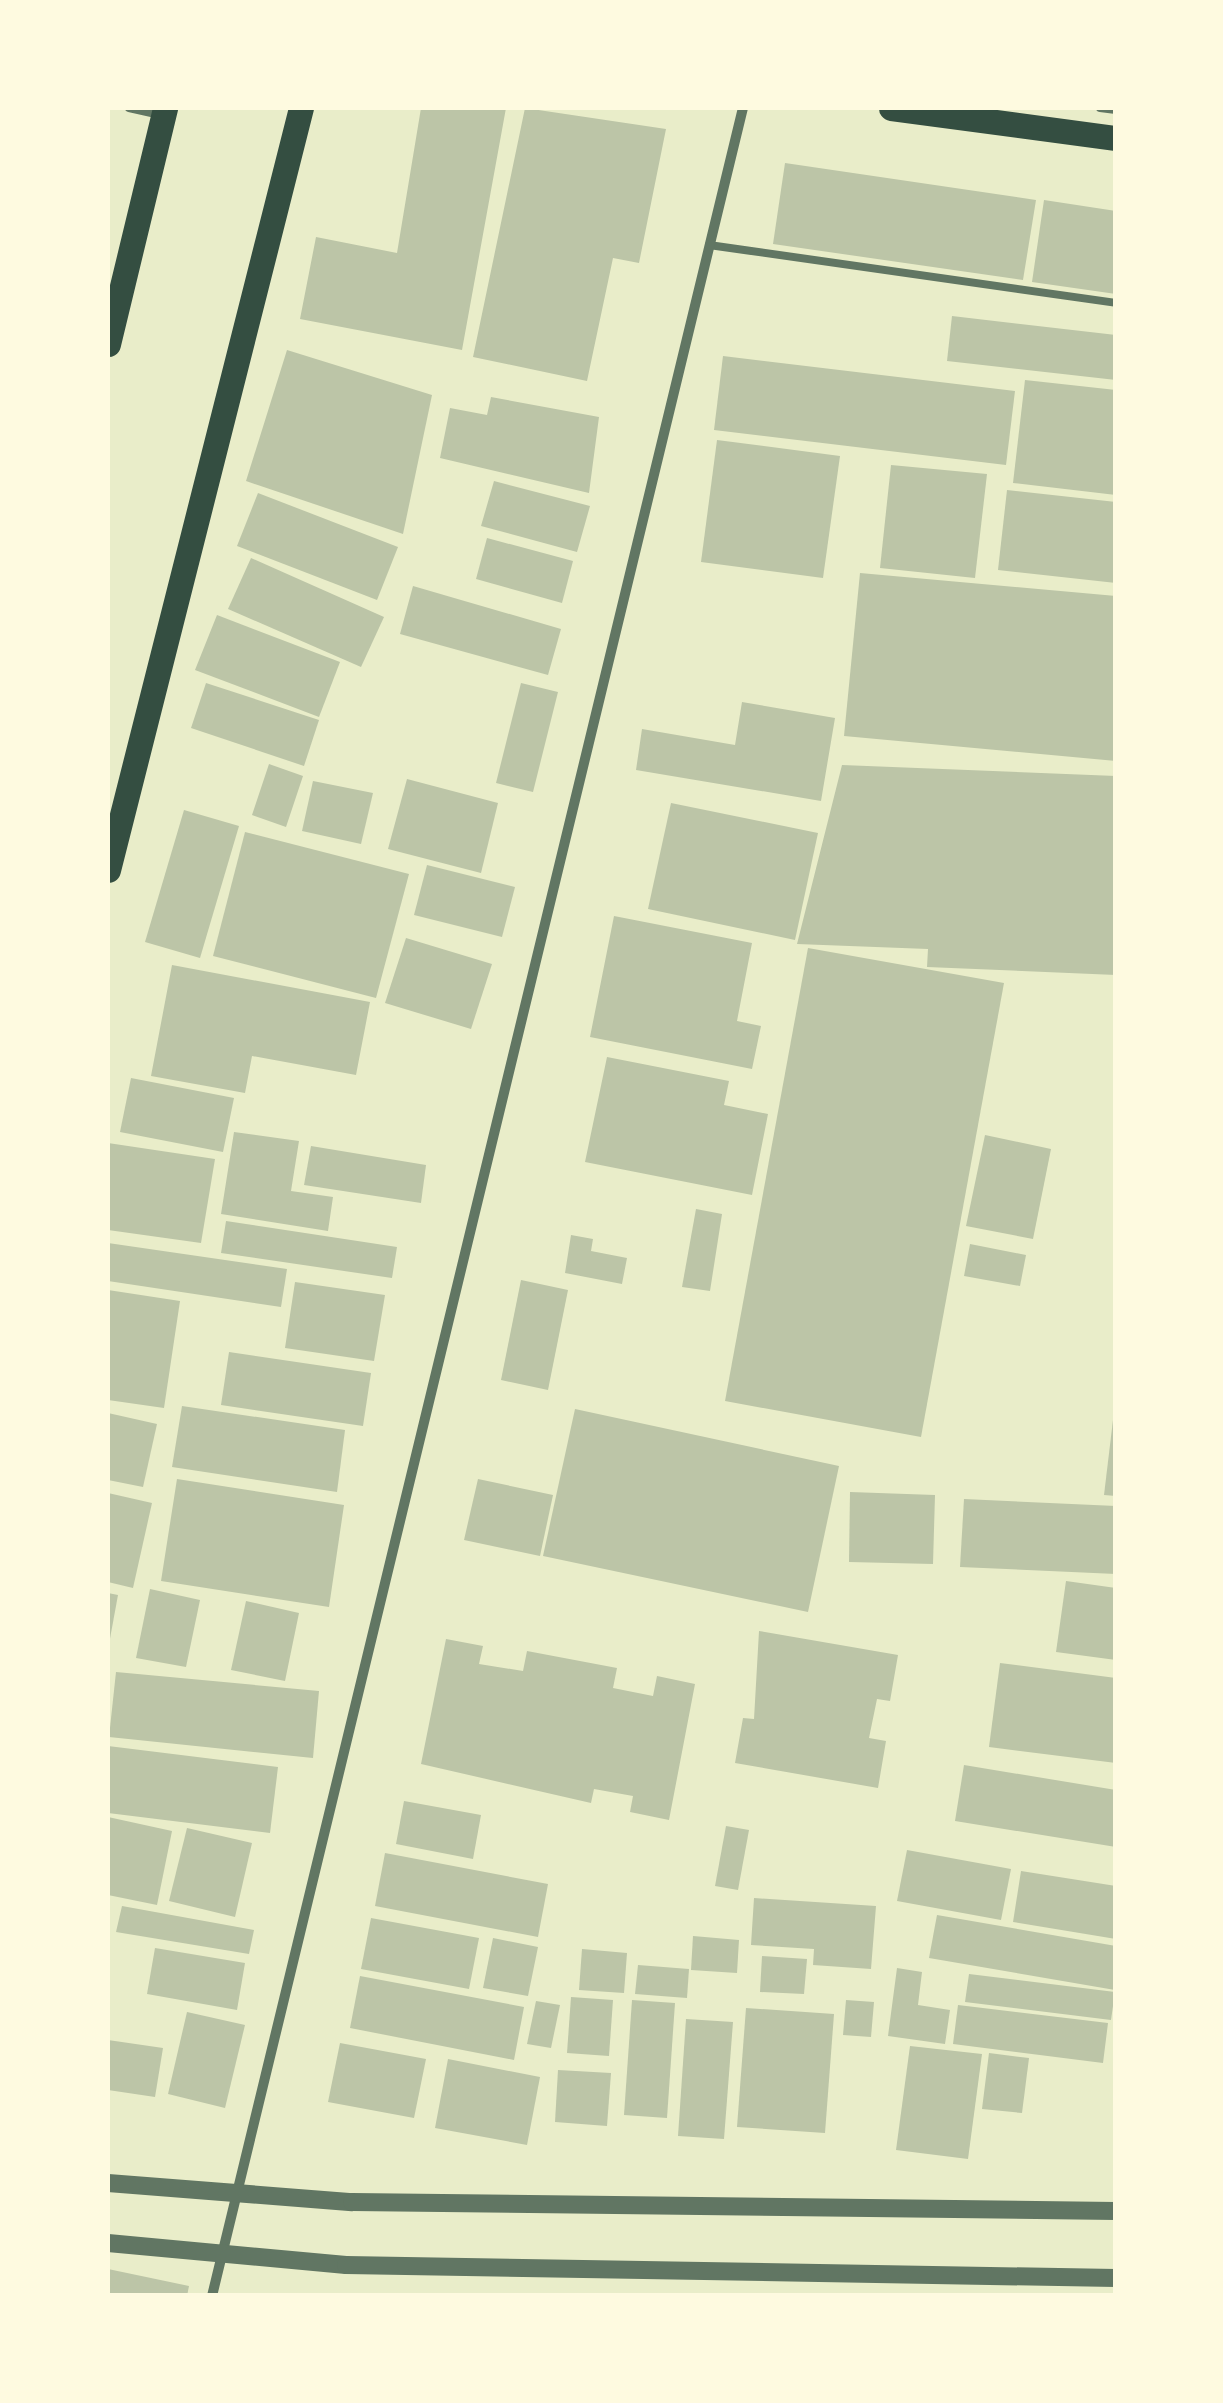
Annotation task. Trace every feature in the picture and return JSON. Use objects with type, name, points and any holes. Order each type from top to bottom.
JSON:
[{"type":"main road","points":[[108,870],[301,108]]},
{"type":"main road","points":[[891,108],[1116,138]]},
{"type":"main road","points":[[108,344],[116,261],[164,112]]},
{"type":"street","points":[[212,2296],[240,2194],[706,244],[743,108]]},
{"type":"street","points":[[108,2182],[240,2194],[1116,2211]]},
{"type":"street","points":[[108,2243],[220,2258],[1116,2278]]},
{"type":"lane","points":[[128,108],[164,112]]},
{"type":"lane","points":[[1100,108],[1116,110]]},
{"type":"lane","points":[[706,244],[1116,303]]},
{"type":"building","points":[[421,108],[506,108],[462,350],[300,319],[316,237],[397,253]]},
{"type":"building","points":[[525,108],[666,129],[639,263],[613,258],[587,381],[473,357]]},
{"type":"building","points":[[785,163],[1036,200],[1023,280],[773,244]]},
{"type":"building","points":[[1044,200],[1116,211],[1116,294],[1032,282]]},
{"type":"building","points":[[952,316],[1116,335],[1116,380],[947,361]]},
{"type":"building","points":[[287,350],[432,395],[403,534],[246,481]]},
{"type":"building","points":[[723,356],[1015,391],[1006,465],[714,430]]},
{"type":"building","points":[[1025,380],[1116,390],[1116,495],[1013,483]]},
{"type":"building","points":[[491,397],[599,417],[589,493],[440,458],[450,408],[487,415]]},
{"type":"building","points":[[717,440],[840,456],[823,578],[701,562]]},
{"type":"building","points":[[891,465],[987,474],[975,578],[880,568]]},
{"type":"building","points":[[494,481],[590,506],[577,552],[481,526]]},
{"type":"building","points":[[1007,490],[1116,502],[1116,583],[998,570]]},
{"type":"building","points":[[258,493],[398,547],[377,600],[237,546]]},
{"type":"building","points":[[487,538],[573,561],[562,603],[476,579]]},
{"type":"building","points":[[251,558],[384,617],[361,667],[228,609]]},
{"type":"building","points":[[860,573],[1116,596],[1116,761],[844,736]]},
{"type":"building","points":[[413,586],[561,629],[548,675],[400,634]]},
{"type":"building","points":[[217,615],[340,662],[319,717],[195,670]]},
{"type":"building","points":[[206,683],[319,720],[304,766],[191,728]]},
{"type":"building","points":[[521,683],[558,692],[533,792],[496,783]]},
{"type":"building","points":[[742,702],[835,718],[821,801],[636,770],[642,729],[735,745]]},
{"type":"building","points":[[269,764],[303,776],[286,827],[252,815]]},
{"type":"building","points":[[842,765],[1116,776],[1116,975],[927,967],[928,949],[797,944]]},
{"type":"building","points":[[407,779],[498,803],[481,873],[388,849]]},
{"type":"building","points":[[313,781],[373,793],[361,844],[302,831]]},
{"type":"building","points":[[671,803],[818,833],[795,940],[648,909]]},
{"type":"building","points":[[184,810],[239,826],[200,958],[145,942]]},
{"type":"building","points":[[245,832],[409,874],[376,998],[213,956]]},
{"type":"building","points":[[427,865],[515,887],[502,937],[414,915]]},
{"type":"building","points":[[614,916],[752,943],[737,1021],[761,1026],[752,1069],[590,1037]]},
{"type":"building","points":[[406,938],[492,964],[471,1029],[385,1003]]},
{"type":"building","points":[[808,948],[1004,983],[921,1437],[725,1401]]},
{"type":"building","points":[[172,965],[370,1002],[356,1075],[252,1056],[245,1093],[151,1076]]},
{"type":"building","points":[[607,1057],[729,1081],[724,1105],[768,1114],[752,1195],[585,1162]]},
{"type":"building","points":[[131,1078],[234,1098],[223,1152],[120,1132]]},
{"type":"building","points":[[234,1132],[299,1141],[291,1191],[333,1197],[328,1231],[221,1214]]},
{"type":"building","points":[[985,1135],[1051,1149],[1033,1239],[966,1226]]},
{"type":"building","points":[[108,1143],[215,1159],[201,1243],[108,1230]]},
{"type":"building","points":[[311,1146],[426,1165],[421,1203],[304,1185]]},
{"type":"building","points":[[696,1209],[722,1214],[710,1291],[682,1287]]},
{"type":"building","points":[[226,1221],[397,1247],[392,1278],[221,1253]]},
{"type":"building","points":[[571,1235],[593,1239],[591,1251],[627,1258],[622,1284],[565,1273]]},
{"type":"building","points":[[108,1243],[287,1269],[281,1307],[108,1281]]},
{"type":"building","points":[[970,1244],[1026,1255],[1020,1286],[964,1276]]},
{"type":"building","points":[[521,1280],[568,1290],[548,1390],[501,1380]]},
{"type":"building","points":[[295,1282],[385,1295],[374,1361],[285,1348]]},
{"type":"building","points":[[108,1290],[180,1301],[164,1408],[108,1400]]},
{"type":"building","points":[[229,1352],[371,1373],[363,1426],[221,1405]]},
{"type":"building","points":[[1116,1395],[1116,1496],[1104,1495]]},
{"type":"building","points":[[182,1406],[345,1430],[337,1492],[172,1467]]},
{"type":"building","points":[[575,1409],[839,1466],[808,1612],[543,1556]]},
{"type":"building","points":[[108,1413],[157,1424],[143,1487],[108,1480]]},
{"type":"building","points":[[177,1479],[344,1505],[329,1607],[161,1581]]},
{"type":"building","points":[[478,1479],[553,1495],[540,1556],[464,1540]]},
{"type":"building","points":[[850,1492],[935,1495],[933,1564],[849,1562]]},
{"type":"building","points":[[108,1493],[152,1503],[133,1588],[108,1582]]},
{"type":"building","points":[[964,1499],[1116,1506],[1116,1574],[960,1567]]},
{"type":"building","points":[[1066,1581],[1116,1588],[1116,1660],[1056,1652]]},
{"type":"building","points":[[150,1589],[200,1600],[186,1667],[136,1658]]},
{"type":"building","points":[[108,1593],[118,1595],[109,1644],[108,1644]]},
{"type":"building","points":[[246,1601],[299,1613],[285,1681],[231,1670]]},
{"type":"building","points":[[759,1631],[898,1655],[890,1701],[877,1699],[869,1738],[886,1741],[878,1788],[735,1763],[743,1718],[754,1719]]},
{"type":"building","points":[[446,1639],[483,1646],[479,1664],[523,1671],[527,1651],[617,1668],[613,1688],[653,1696],[657,1676],[695,1684],[669,1820],[630,1812],[633,1796],[594,1789],[591,1803],[421,1764]]},
{"type":"building","points":[[1000,1663],[1116,1678],[1116,1763],[989,1747]]},
{"type":"building","points":[[116,1672],[319,1691],[313,1758],[109,1737]]},
{"type":"building","points":[[108,1746],[278,1767],[270,1833],[108,1813]]},
{"type":"building","points":[[964,1765],[1116,1790],[1116,1847],[955,1821]]},
{"type":"building","points":[[404,1801],[481,1815],[473,1859],[396,1844]]},
{"type":"building","points":[[108,1817],[172,1831],[157,1905],[108,1895]]},
{"type":"building","points":[[726,1826],[749,1830],[738,1890],[715,1886]]},
{"type":"building","points":[[187,1828],[252,1843],[235,1917],[169,1901]]},
{"type":"building","points":[[907,1850],[1011,1869],[1001,1920],[897,1901]]},
{"type":"building","points":[[385,1853],[548,1884],[538,1937],[375,1906]]},
{"type":"building","points":[[1021,1871],[1116,1886],[1116,1939],[1013,1922]]},
{"type":"building","points":[[754,1898],[876,1906],[871,1969],[813,1965],[814,1949],[751,1945]]},
{"type":"building","points":[[122,1906],[254,1930],[249,1954],[116,1932]]},
{"type":"building","points":[[937,1915],[1116,1946],[1115,1990],[929,1958]]},
{"type":"building","points":[[371,1918],[479,1938],[469,1989],[361,1969]]},
{"type":"building","points":[[693,1936],[739,1940],[737,1973],[691,1970]]},
{"type":"building","points":[[493,1938],[538,1947],[528,1996],[483,1988]]},
{"type":"building","points":[[155,1948],[245,1963],[237,2010],[147,1994]]},
{"type":"building","points":[[582,1949],[627,1953],[624,1993],[579,1990]]},
{"type":"building","points":[[762,1956],[807,1959],[804,1994],[760,1992]]},
{"type":"building","points":[[638,1965],[689,1969],[687,1998],[635,1994]]},
{"type":"building","points":[[897,1968],[922,1972],[918,2005],[950,2010],[945,2044],[888,2036]]},
{"type":"building","points":[[969,1974],[1115,1992],[1111,2020],[965,2002]]},
{"type":"building","points":[[360,1976],[524,2007],[514,2060],[350,2028]]},
{"type":"building","points":[[571,1997],[613,2000],[609,2056],[567,2053]]},
{"type":"building","points":[[632,2000],[675,2003],[667,2118],[624,2115]]},
{"type":"building","points":[[846,2000],[874,2002],[871,2037],[843,2035]]},
{"type":"building","points":[[536,2001],[560,2005],[551,2048],[527,2044]]},
{"type":"building","points":[[958,2005],[1108,2023],[1103,2063],[953,2044]]},
{"type":"building","points":[[746,2008],[834,2014],[825,2133],[737,2127]]},
{"type":"building","points":[[187,2012],[245,2025],[225,2108],[168,2094]]},
{"type":"building","points":[[686,2019],[733,2022],[724,2139],[678,2136]]},
{"type":"building","points":[[108,2040],[163,2048],[155,2097],[108,2090]]},
{"type":"building","points":[[340,2043],[426,2059],[414,2118],[328,2102]]},
{"type":"building","points":[[910,2046],[982,2054],[968,2159],[896,2150]]},
{"type":"building","points":[[989,2053],[1029,2058],[1022,2113],[982,2109]]},
{"type":"building","points":[[448,2059],[540,2077],[527,2145],[435,2128]]},
{"type":"building","points":[[558,2070],[611,2073],[607,2126],[555,2122]]},
{"type":"building","points":[[108,2269],[189,2286],[187,2296],[108,2296]]}]
